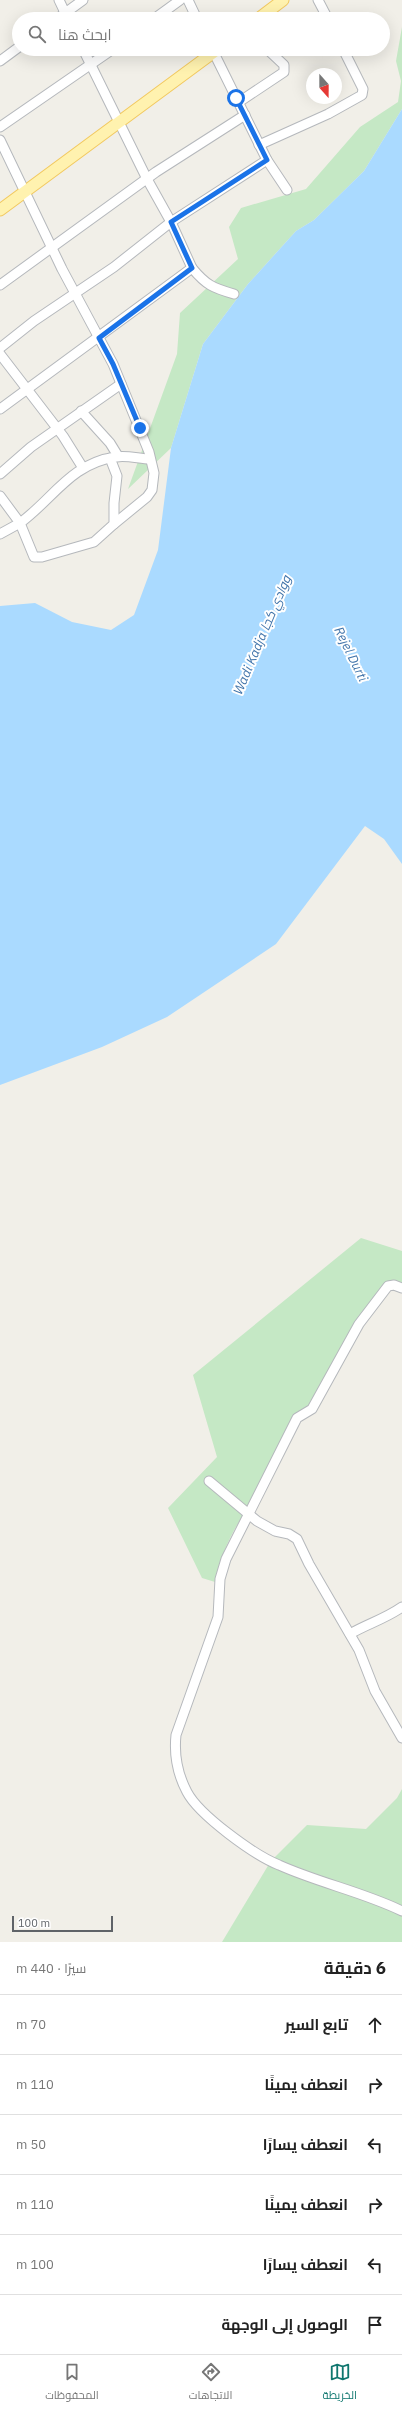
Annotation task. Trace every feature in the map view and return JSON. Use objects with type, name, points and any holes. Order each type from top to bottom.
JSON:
[{"type":"main road","points":[[267,12],[283,0]]},
{"type":"main road","points":[[0,210],[207,56]]},
{"type":"street","points":[[59,0],[65,12]]},
{"type":"street","points":[[71,12],[83,0]]},
{"type":"street","points":[[164,12],[180,0]]},
{"type":"street","points":[[188,0],[194,12]]},
{"type":"street","points":[[318,0],[324,12]]},
{"type":"street","points":[[0,61],[12,52]]},
{"type":"street","points":[[86,56],[147,179],[171,222],[192,268],[202,280],[213,288],[234,294]]},
{"type":"street","points":[[0,127],[103,56]]},
{"type":"street","points":[[218,56],[259,145],[287,190]]},
{"type":"street","points":[[239,102],[284,72],[284,65],[274,56]]},
{"type":"street","points":[[259,145],[328,114],[362,94],[363,89],[346,56]]},
{"type":"street","points":[[0,285],[147,179],[245,115]]},
{"type":"street","points":[[0,140],[51,248],[74,294],[99,338],[121,384],[140,428],[154,473],[152,490],[147,497],[94,542],[37,558],[34,557],[20,523],[0,496]]},
{"type":"street","points":[[0,347],[171,222],[267,160]]},
{"type":"street","points":[[0,409],[26,388],[99,338],[192,268]]},
{"type":"street","points":[[0,354],[56,428],[83,468]]},
{"type":"street","points":[[0,474],[56,428],[121,384]]},
{"type":"street","points":[[81,411],[110,443],[117,476],[114,502],[114,524]]},
{"type":"street","points":[[0,534],[20,523],[46,497],[83,468],[114,457],[150,459]]},
{"type":"street","points":[[402,1288],[394,1285],[388,1286],[359,1324],[312,1409],[297,1418],[248,1514],[226,1559],[220,1579],[218,1617],[176,1735],[174,1753],[187,1792],[212,1820],[269,1861],[402,1912]]},
{"type":"street","points":[[209,1481],[267,1528],[289,1534],[297,1539],[309,1564],[359,1650],[375,1691],[402,1738]]},
{"type":"street","points":[[350,1634],[368,1623],[387,1618],[402,1607]]},
{"type":"green space","points":[[402,27],[402,109],[364,171],[314,220],[296,231],[248,284],[203,344],[171,448],[128,489],[177,354],[180,313],[238,259],[229,227],[241,208],[306,189],[360,127],[398,102],[401,81],[396,61]]},
{"type":"green space","points":[[361,1238],[402,1251],[402,1286],[387,1285],[311,1408],[296,1417],[247,1510],[232,1535],[223,1554],[215,1582],[202,1578],[168,1508],[217,1457],[193,1375]]},
{"type":"green space","points":[[402,1789],[402,1909],[272,1860],[307,1825],[366,1829],[397,1798]]},
{"type":"green space","points":[[269,1864],[402,1914],[402,1942],[222,1942]]},
{"type":"water","points":[[402,109],[402,864],[384,839],[365,826],[276,944],[167,1017],[102,1047],[0,1085],[0,606],[35,603],[72,622],[111,630],[134,615],[158,550],[171,448],[203,344],[248,284],[296,231],[314,220],[364,171]]},
{"type":"route","points":[[140,428],[113,364],[99,338],[192,268],[171,222],[267,160],[236,98]]},
{"type":"water label","name":"Wadi Kadja ووادي كجا","points":[[262,635]]},
{"type":"water label","name":"Rejel Durti","points":[[351,654]]}]
